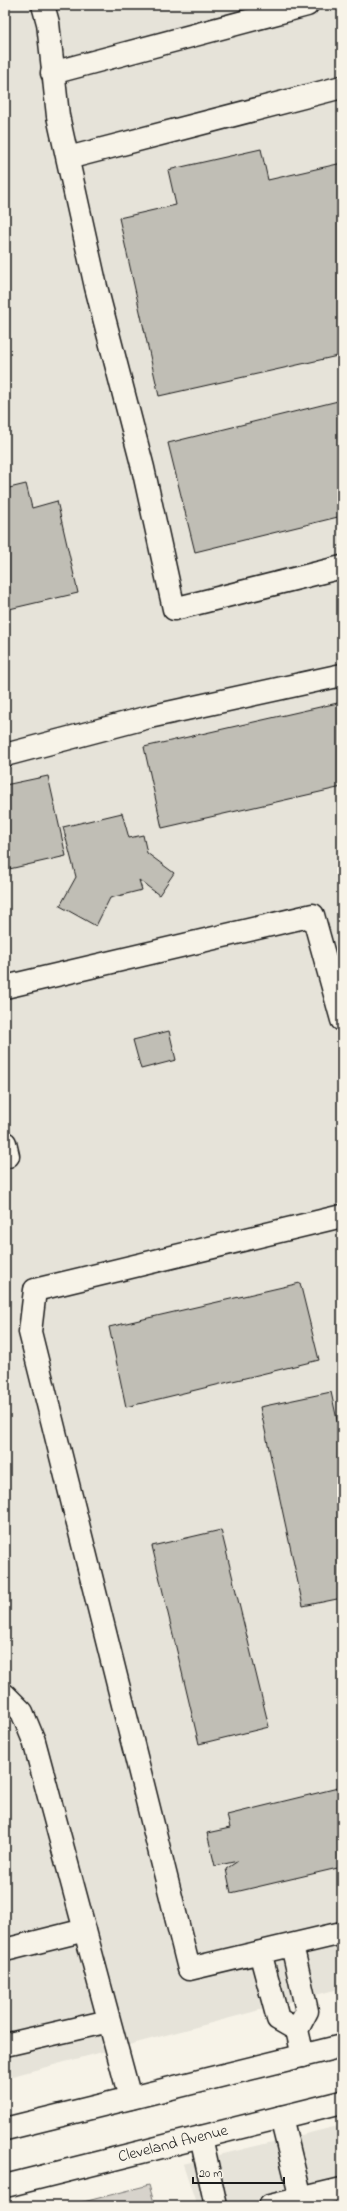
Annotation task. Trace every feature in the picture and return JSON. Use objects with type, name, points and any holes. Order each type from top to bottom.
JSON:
[{"type":"main road","points":[[43,5],[48,23],[52,72],[58,116],[94,280],[141,460],[174,609],[342,567]]},
{"type":"main road","points":[[52,72],[307,5]]},
{"type":"main road","points":[[68,158],[342,87]]},
{"type":"main road","points":[[5,755],[149,717],[342,675]]},
{"type":"main road","points":[[5,987],[313,915],[342,1020]]},
{"type":"main road","points":[[5,1143],[8,1156],[5,1156]]},
{"type":"main road","points":[[342,1216],[35,1290],[30,1332],[189,1969],[342,1933]]},
{"type":"main road","points":[[5,1695],[22,1712],[34,1741],[130,2098]]},
{"type":"main road","points":[[5,1950],[85,1930]]},
{"type":"main road","points":[[292,1945],[307,2011],[297,2030],[303,2056]]},
{"type":"main road","points":[[260,1952],[278,2019],[297,2030]]},
{"type":"main road","points":[[5,2045],[109,2021]]},
{"type":"main road","points":[[5,2129],[342,2046]]},
{"type":"main road","name":"Cleveland Avenue","points":[[5,2186],[342,2102]]},
{"type":"main road","points":[[281,2117],[301,2199]]},
{"type":"main road","points":[[201,2137],[216,2206]]},
{"type":"main road","points":[[270,2206],[342,2190]]},
{"type":"shaded area","points":[[5,5],[342,5],[342,1988],[5,2078]]},
{"type":"shaded area","points":[[342,2125],[342,2206],[197,2206],[183,2164]]},
{"type":"shaded area","points":[[149,2185],[155,2206],[68,2206]]},
{"type":"building","points":[[261,149],[268,180],[342,163],[342,355],[159,396],[119,218],[176,205],[168,170]]},
{"type":"building","points":[[342,400],[342,516],[195,552],[168,443]]},
{"type":"building","points":[[26,484],[32,508],[57,501],[78,593],[5,610],[5,489]]},
{"type":"building","points":[[342,702],[342,787],[162,828],[144,747]]},
{"type":"building","points":[[48,776],[66,856],[5,870],[5,785]]},
{"type":"building","points":[[122,813],[129,838],[143,835],[147,853],[174,873],[159,895],[139,880],[142,890],[110,898],[96,926],[60,906],[76,877],[63,827]]},
{"type":"building","points":[[169,1031],[176,1060],[141,1069],[133,1040]]},
{"type":"building","points":[[300,1283],[319,1360],[126,1407],[109,1327]]},
{"type":"building","points":[[331,1392],[342,1443],[342,1598],[303,1606],[260,1407]]},
{"type":"building","points":[[221,1530],[269,1727],[199,1744],[152,1546]]},
{"type":"building","points":[[342,1787],[342,1867],[231,1893],[226,1869],[238,1861],[215,1866],[207,1833],[230,1828],[227,1815]]}]
